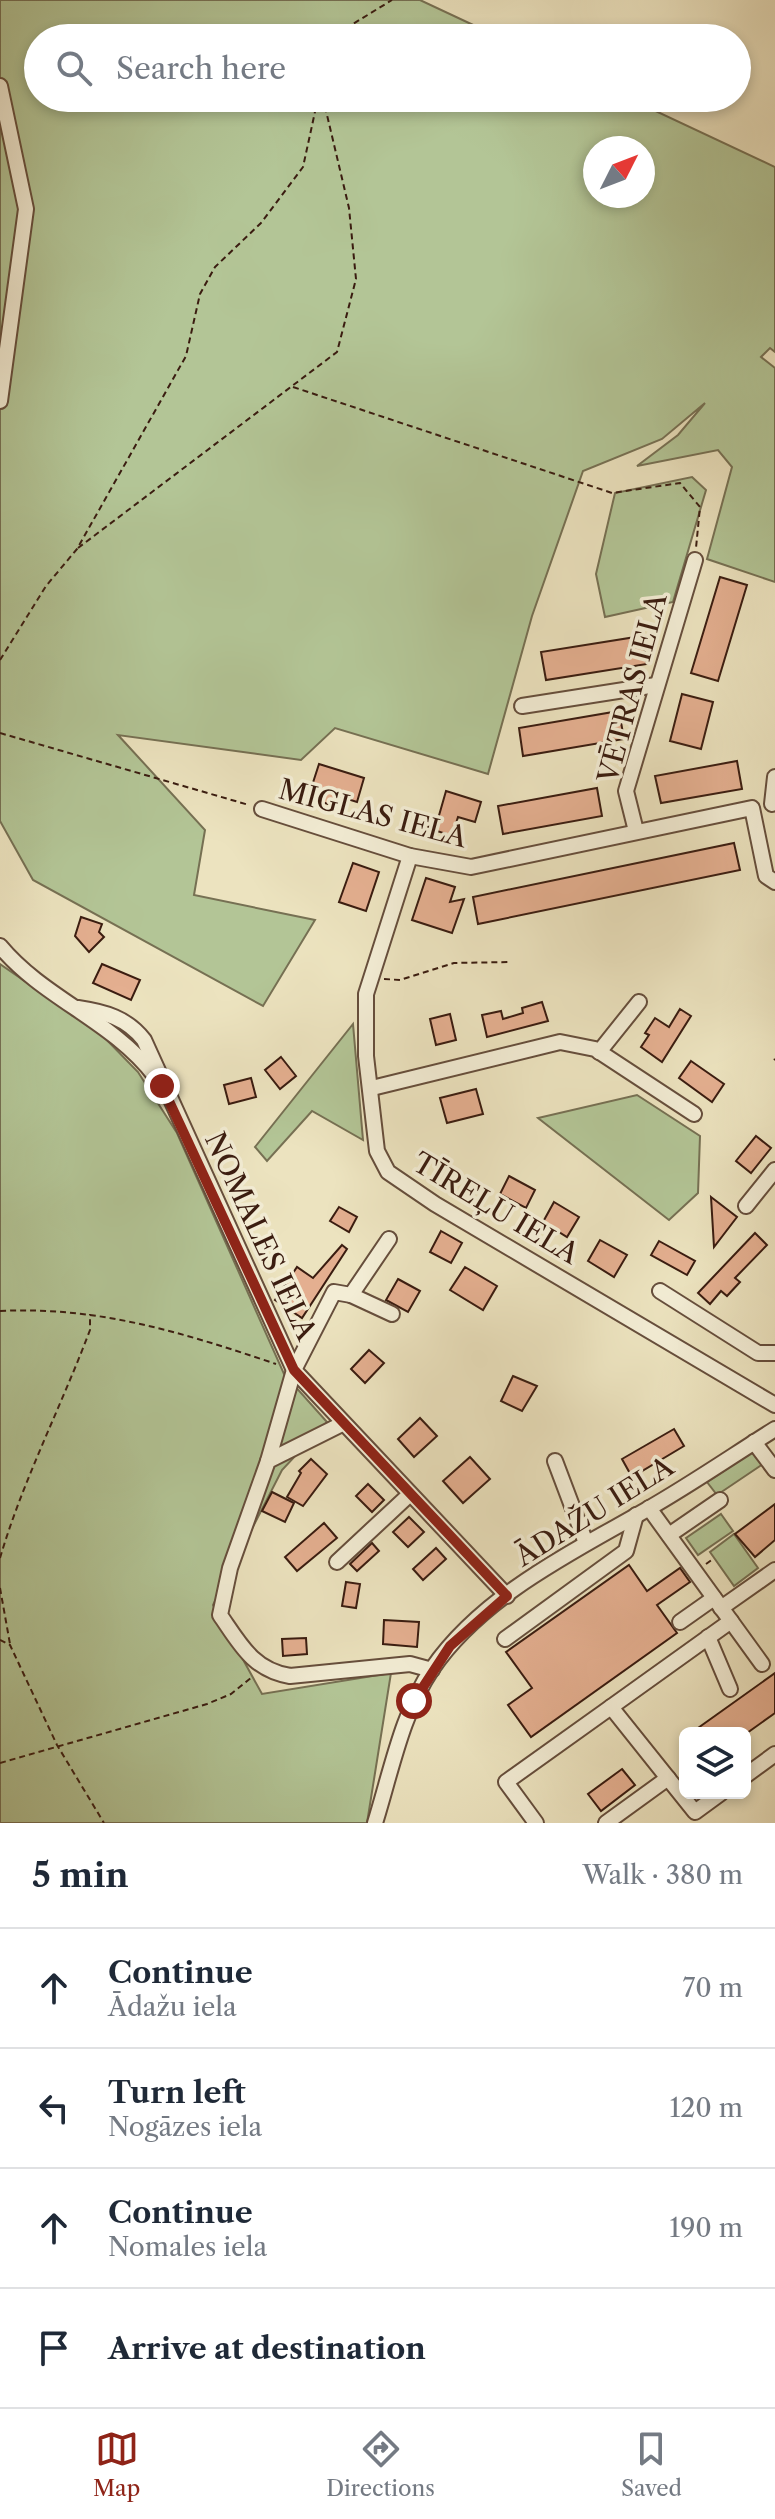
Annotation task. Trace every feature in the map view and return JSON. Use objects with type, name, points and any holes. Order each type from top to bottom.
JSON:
[{"type":"street","points":[[0,86],[26,209],[0,401]]},
{"type":"street","name":"VĒTRAS IELA","points":[[636,831],[626,791],[695,560]]},
{"type":"street","points":[[522,706],[656,685]]},
{"type":"street","points":[[773,805],[775,777]]},
{"type":"street","name":"MIGLAS IELA","points":[[262,809],[410,856],[471,867],[773,805]]},
{"type":"street","points":[[752,808],[766,876],[775,882]]},
{"type":"street","name":"TĪREĻU IELA","points":[[410,856],[366,994],[366,1056],[377,1151],[388,1172],[407,1187],[775,1405]]},
{"type":"street","name":"NOMALES IELA","points":[[0,946],[35,980],[133,1048],[162,1086],[294,1370],[507,1596]]},
{"type":"street","points":[[599,1052],[639,1002]]},
{"type":"street","points":[[372,1088],[560,1042],[599,1052],[694,1114]]},
{"type":"street","points":[[746,1206],[775,1170]]},
{"type":"street","points":[[351,1295],[389,1239]]},
{"type":"street","points":[[660,1291],[758,1353],[775,1353]]},
{"type":"street","points":[[392,1314],[351,1295],[334,1292],[294,1370],[268,1461],[221,1598],[220,1615],[250,1659],[262,1668],[290,1676],[410,1664],[432,1670]]},
{"type":"street","points":[[268,1461],[342,1424]]},
{"type":"street","name":"ĀDAŽU IELA","points":[[375,1823],[414,1701],[432,1670],[468,1627],[507,1596],[586,1543],[775,1429]]},
{"type":"street","points":[[754,1442],[775,1470]]},
{"type":"street","points":[[555,1461],[586,1543]]},
{"type":"street","points":[[337,1562],[409,1495]]},
{"type":"street","points":[[669,1535],[720,1500]]},
{"type":"street","points":[[505,1639],[626,1551],[642,1512],[669,1535],[762,1664]]},
{"type":"street","points":[[680,1622],[775,1570]]},
{"type":"street","points":[[536,1823],[506,1782],[731,1621]]},
{"type":"street","points":[[708,1637],[730,1689]]},
{"type":"street","points":[[611,1707],[679,1792]]},
{"type":"street","points":[[751,1772],[775,1754]]},
{"type":"street","points":[[606,1823],[668,1778]]},
{"type":"street","points":[[685,1799],[695,1812],[713,1799]]},
{"type":"path","points":[[353,24],[392,0]]},
{"type":"path","points":[[0,660],[46,586],[77,549],[186,356],[200,294],[215,267],[261,223],[303,167],[315,112]]},
{"type":"path","points":[[77,549],[337,352],[356,279],[349,208],[326,112]]},
{"type":"path","points":[[291,386],[612,493],[680,483],[700,507],[695,560]]},
{"type":"path","name":"MIGLAS IELA","points":[[0,733],[262,809]]},
{"type":"path","points":[[371,978],[400,980],[454,963],[510,962]]},
{"type":"path","points":[[0,1311],[90,1314],[165,1327],[294,1370]]},
{"type":"path","points":[[0,1558],[17,1500],[57,1418],[90,1330],[90,1314]]},
{"type":"path","points":[[0,1588],[10,1645],[57,1745],[104,1823]]},
{"type":"path","points":[[0,1640],[10,1645]]},
{"type":"path","points":[[0,1763],[207,1704],[231,1694],[262,1668]]},
{"type":"green space","points":[[0,0],[420,0],[471,24],[24,24],[24,112],[658,112],[775,167],[775,352],[770,348],[761,357],[775,368],[775,582],[707,559],[732,467],[718,450],[637,466],[678,435],[705,403],[662,439],[583,471],[532,616],[488,774],[335,728],[301,760],[118,735],[205,830],[194,895],[315,920],[263,1006],[33,880],[0,821]]},
{"type":"green space","points":[[692,477],[706,490],[673,602],[605,617],[596,574],[615,493]]},
{"type":"green space","points":[[0,964],[100,1033],[138,1072],[177,1133],[284,1374],[327,1422],[282,1470],[213,1605],[262,1694],[391,1673],[367,1823],[0,1823]]},
{"type":"green space","points":[[353,1024],[363,1140],[312,1111],[267,1161],[255,1147]]},
{"type":"green space","points":[[637,1095],[700,1136],[698,1193],[669,1220],[538,1118]]},
{"type":"green space","points":[[754,1451],[763,1464],[717,1495],[707,1482]]},
{"type":"green space","points":[[721,1514],[733,1531],[698,1555],[686,1538]]},
{"type":"green space","points":[[734,1534],[758,1568],[734,1586],[710,1552]]},
{"type":"building","points":[[720,577],[747,585],[718,681],[691,673]]},
{"type":"building","points":[[642,636],[647,664],[546,680],[541,652]]},
{"type":"building","points":[[682,694],[713,702],[701,749],[670,741]]},
{"type":"building","points":[[619,711],[624,739],[523,756],[519,728]]},
{"type":"building","points":[[737,761],[742,789],[661,803],[655,776]]},
{"type":"building","points":[[319,764],[364,778],[357,802],[338,796],[335,806],[308,798]]},
{"type":"building","points":[[597,788],[602,816],[503,834],[498,806]]},
{"type":"building","points":[[446,791],[481,802],[475,822],[458,817],[452,836],[428,828],[432,817],[438,819]]},
{"type":"building","points":[[734,843],[740,870],[478,924],[473,897]]},
{"type":"building","points":[[353,863],[379,872],[366,911],[339,902]]},
{"type":"building","points":[[426,878],[455,887],[450,902],[464,899],[452,933],[412,920]]},
{"type":"building","points":[[81,917],[102,924],[99,932],[104,937],[89,952],[75,936]]},
{"type":"building","points":[[102,964],[140,980],[131,1000],[93,983]]},
{"type":"building","points":[[542,1002],[548,1021],[487,1037],[482,1015],[501,1011],[503,1019],[523,1013],[522,1008]]},
{"type":"building","points":[[680,1009],[691,1016],[662,1062],[641,1047],[649,1035],[645,1033],[655,1018],[669,1027]]},
{"type":"building","points":[[450,1014],[456,1040],[436,1045],[430,1019]]},
{"type":"building","points":[[281,1057],[296,1076],[280,1089],[265,1070]]},
{"type":"building","points":[[691,1061],[724,1084],[712,1102],[679,1078]]},
{"type":"building","points":[[251,1078],[256,1097],[229,1104],[224,1085]]},
{"type":"building","points":[[476,1089],[483,1114],[447,1123],[440,1098]]},
{"type":"building","points":[[756,1136],[771,1148],[751,1173],[736,1161]]},
{"type":"building","points":[[509,1176],[535,1190],[526,1208],[500,1194]]},
{"type":"building","points":[[711,1197],[737,1217],[714,1247]]},
{"type":"building","points":[[554,1202],[579,1217],[567,1237],[543,1222]]},
{"type":"building","points":[[339,1207],[357,1217],[349,1232],[330,1221]]},
{"type":"building","points":[[441,1231],[462,1243],[451,1263],[430,1252]]},
{"type":"building","points":[[755,1233],[767,1245],[735,1278],[740,1282],[727,1296],[721,1291],[710,1304],[698,1293]]},
{"type":"building","points":[[600,1240],[627,1255],[614,1277],[588,1261]]},
{"type":"building","points":[[659,1241],[695,1261],[687,1275],[651,1255]]},
{"type":"building","points":[[342,1245],[347,1249],[302,1318],[275,1300],[297,1267],[313,1278]]},
{"type":"building","points":[[465,1267],[497,1286],[483,1310],[450,1290]]},
{"type":"building","points":[[398,1279],[420,1291],[408,1312],[386,1300]]},
{"type":"building","points":[[369,1350],[384,1363],[365,1383],[351,1369]]},
{"type":"building","points":[[513,1376],[537,1386],[522,1411],[501,1401]]},
{"type":"building","points":[[420,1418],[437,1436],[414,1457],[398,1439]]},
{"type":"building","points":[[674,1429],[684,1446],[632,1477],[622,1459]]},
{"type":"building","points":[[470,1457],[490,1479],[463,1503],[443,1481]]},
{"type":"building","points":[[311,1459],[327,1474],[303,1506],[287,1497],[301,1473],[299,1471]]},
{"type":"building","points":[[368,1484],[384,1500],[372,1512],[356,1496]]},
{"type":"building","points":[[272,1492],[294,1503],[285,1522],[262,1511]]},
{"type":"building","points":[[775,1504],[775,1540],[755,1557],[735,1534]]},
{"type":"building","points":[[409,1517],[424,1532],[408,1547],[393,1532]]},
{"type":"building","points":[[324,1523],[337,1538],[297,1571],[285,1557]]},
{"type":"building","points":[[372,1543],[379,1551],[357,1571],[350,1564]]},
{"type":"building","points":[[436,1548],[446,1559],[423,1580],[413,1569]]},
{"type":"building","points":[[629,1565],[647,1591],[680,1568],[690,1582],[657,1605],[677,1633],[531,1737],[508,1705],[532,1688],[506,1652]]},
{"type":"building","points":[[346,1582],[360,1584],[356,1608],[342,1606]]},
{"type":"building","points":[[384,1620],[419,1622],[417,1647],[383,1644]]},
{"type":"building","points":[[306,1638],[307,1654],[283,1656],[282,1639]]},
{"type":"building","points":[[775,1673],[775,1713],[751,1730],[751,1727],[699,1727]]},
{"type":"building","points":[[622,1769],[635,1785],[601,1811],[588,1794]]},
{"type":"route","points":[[162,1086],[294,1370],[507,1596],[482,1614],[450,1646],[414,1701]]}]
